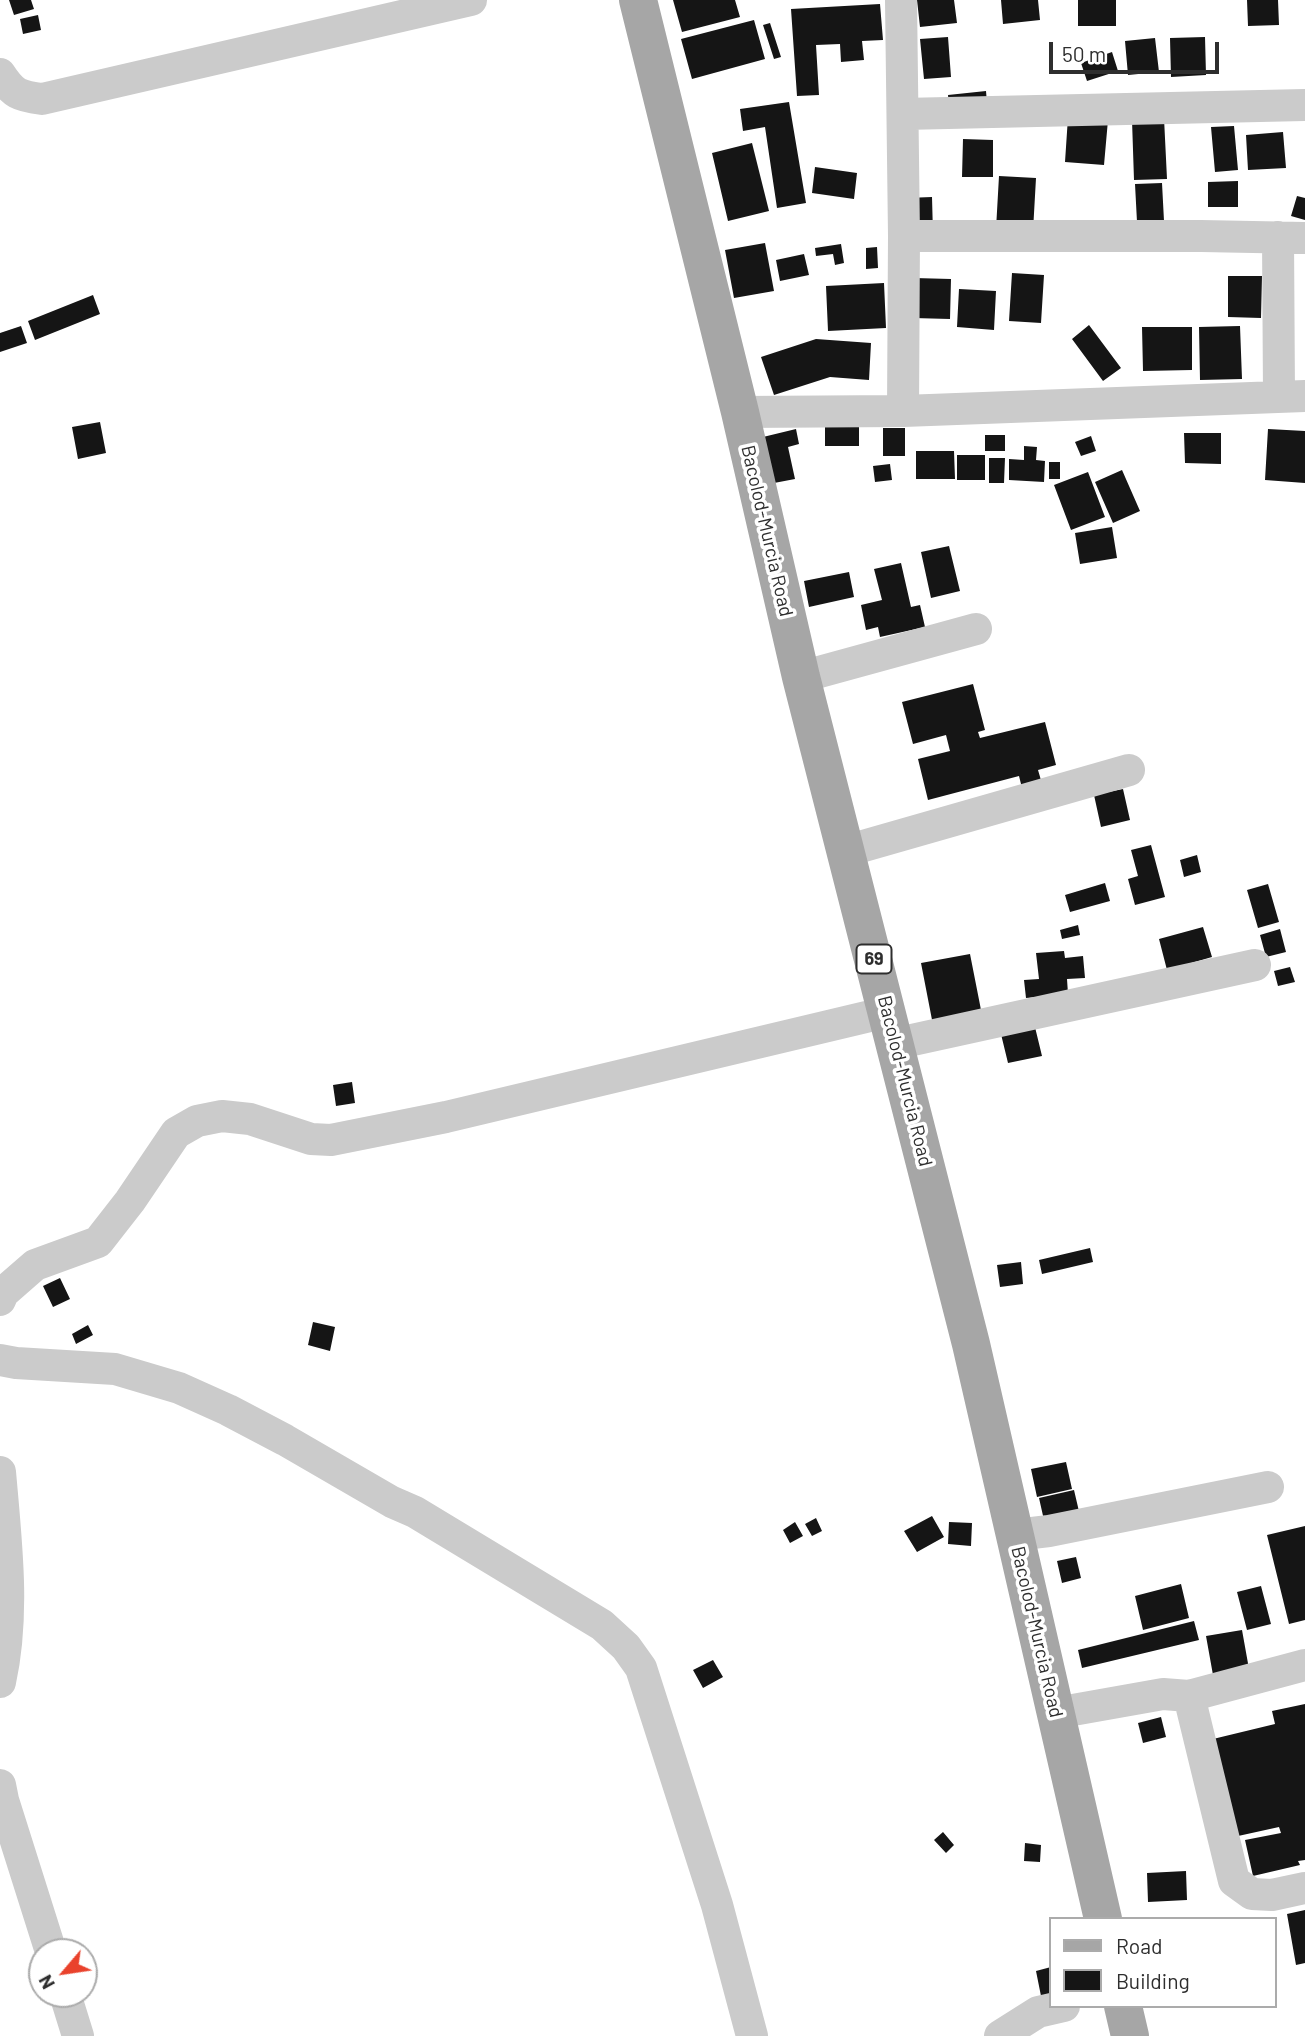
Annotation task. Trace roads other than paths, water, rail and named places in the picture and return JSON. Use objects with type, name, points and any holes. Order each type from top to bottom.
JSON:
[{"type":"main road","name":"Bacolod-Murcia Road","points":[[638,0],[740,412],[801,677],[971,1343],[1103,1917]]},
{"type":"main road","points":[[1123,2008],[1130,2036]]},
{"type":"street","points":[[0,74],[10,90],[22,96],[43,99],[471,0]]},
{"type":"street","points":[[901,0],[903,411]]},
{"type":"street","points":[[902,114],[1305,105]]},
{"type":"street","points":[[740,412],[903,411],[1292,396],[1292,238],[904,236]]},
{"type":"street","points":[[801,677],[976,629]]},
{"type":"street","points":[[846,851],[1129,770]]},
{"type":"street","points":[[0,1300],[3,1293],[35,1265],[98,1242],[130,1201],[176,1133],[197,1121],[222,1116],[250,1119],[311,1139],[331,1140],[891,1028],[1255,965]]},
{"type":"street","points":[[0,1360],[115,1369],[179,1388],[228,1409],[392,1502],[415,1512],[603,1625],[626,1647],[640,1668],[717,1905],[752,2036]]},
{"type":"street","points":[[0,1472],[7,1545],[7,1622],[4,1666],[0,1682]]},
{"type":"street","points":[[1015,1535],[1049,1531],[1268,1487]]},
{"type":"street","points":[[1056,1713],[1163,1694],[1189,1696],[1305,1665]]},
{"type":"street","points":[[1189,1696],[1234,1881],[1252,1894],[1272,1895],[1305,1888]]},
{"type":"street","points":[[0,1785],[47,1938]]},
{"type":"street","points":[[69,2008],[78,2036]]},
{"type":"street","points":[[1000,2036],[1038,2012],[1055,2008]]}]
